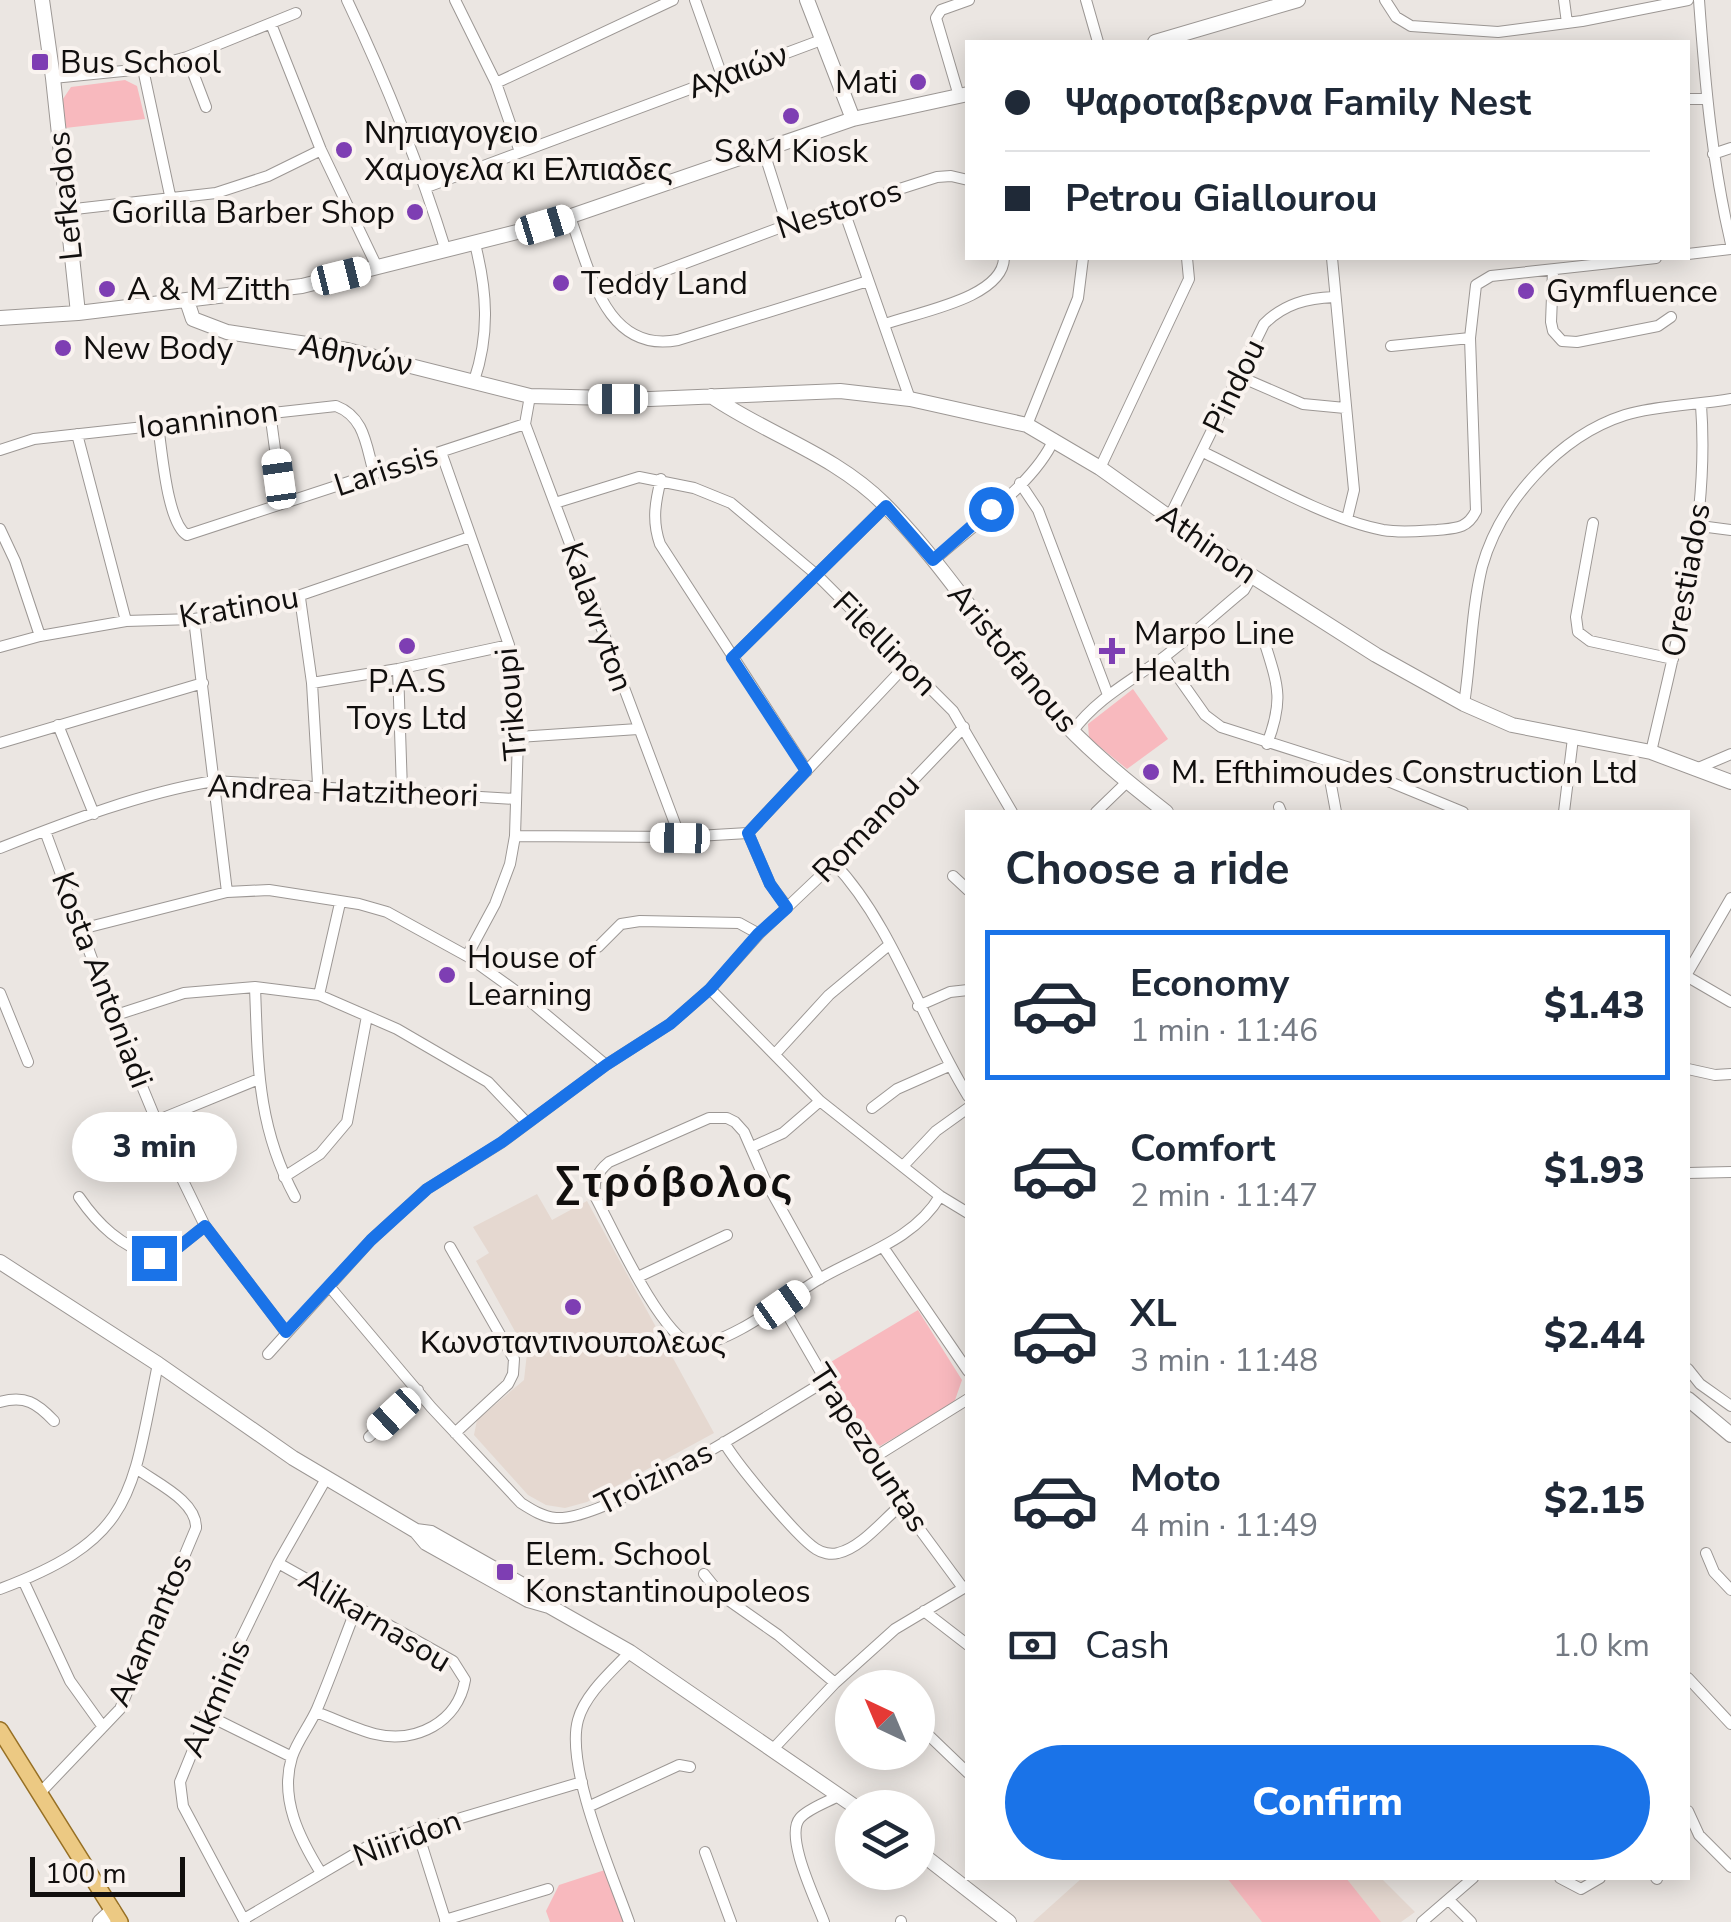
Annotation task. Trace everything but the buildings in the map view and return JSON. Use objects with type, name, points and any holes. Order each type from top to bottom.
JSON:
[{"type":"main road","points":[[0,1730],[6,1754],[39,1794],[116,1916]]},
{"type":"street","points":[[347,0],[379,66],[427,187],[446,251]]},
{"type":"street","points":[[455,0],[496,83],[520,152]]},
{"type":"street","points":[[496,83],[673,0]]},
{"type":"street","points":[[694,0],[722,76]]},
{"type":"street","points":[[807,0],[853,119]]},
{"type":"street","points":[[0,318],[78,314],[302,286],[570,218],[853,119],[964,95],[936,18],[940,10],[969,0]]},
{"type":"street","points":[[1086,0],[1097,40]]},
{"type":"street","points":[[1162,40],[1298,0]]},
{"type":"street","points":[[1384,0],[1396,17],[1412,26],[1498,37],[1688,0]]},
{"type":"street","points":[[1564,0],[1567,23]]},
{"type":"street","points":[[1690,254],[1731,246],[1713,154],[1699,0]]},
{"type":"street","name":"Lefkados","points":[[44,1],[78,314]]},
{"type":"street","points":[[54,78],[143,68],[187,57],[296,14]]},
{"type":"street","points":[[271,24],[321,150],[377,267]]},
{"type":"street","name":"Αχαιών","points":[[427,187],[824,39]]},
{"type":"street","points":[[187,57],[206,107]]},
{"type":"street","points":[[143,68],[171,200]]},
{"type":"street","points":[[1690,99],[1706,99]]},
{"type":"street","points":[[1713,154],[1731,148]]},
{"type":"street","points":[[763,149],[787,225]]},
{"type":"street","points":[[66,210],[216,192],[268,176],[321,150]]},
{"type":"street","name":"Nestoros","points":[[600,295],[787,225],[937,176],[965,180]]},
{"type":"street","points":[[843,208],[910,399]]},
{"type":"street","points":[[570,218],[609,314],[632,335],[663,342],[868,281]]},
{"type":"street","points":[[474,381],[482,358],[487,313],[475,244]]},
{"type":"street","points":[[885,324],[983,290],[1001,274],[1004,260]]},
{"type":"street","points":[[1027,425],[1078,298],[1083,260]]},
{"type":"street","points":[[1100,468],[1189,278],[1187,260]]},
{"type":"street","points":[[1332,260],[1354,490],[1347,519]]},
{"type":"street","points":[[1203,452],[1347,519],[1382,530],[1461,528],[1476,511],[1470,338],[1476,285],[1491,276],[1553,271],[1599,261]]},
{"type":"street","points":[[1553,271],[1551,322],[1562,340],[1577,342],[1658,326],[1671,317]]},
{"type":"street","name":"Pindou","points":[[1169,518],[1236,376],[1268,320],[1300,301],[1334,296]]},
{"type":"street","name":"Αθηνών","points":[[187,302],[192,318],[227,332],[347,350],[530,396],[650,399],[717,395]]},
{"type":"street","points":[[1391,346],[1470,338]]},
{"type":"street","points":[[1236,376],[1303,404],[1346,408]]},
{"type":"street","name":"Athinon","points":[[717,395],[840,391],[910,399],[1027,425],[1100,468],[1252,576],[1376,655],[1464,704],[1512,725],[1651,752],[1731,782]]},
{"type":"street","name":"Aristofanous","points":[[717,395],[846,472],[886,506],[1072,732],[1163,810]]},
{"type":"street","points":[[525,424],[530,396]]},
{"type":"street","points":[[1464,704],[1481,570],[1504,518],[1526,487],[1549,462],[1602,424],[1628,414],[1731,400]]},
{"type":"street","name":"Orestiados","points":[[1651,752],[1700,526],[1704,453],[1701,404]]},
{"type":"street","name":"Ioanninon","points":[[0,450],[34,439],[330,406],[350,412],[361,426],[374,473]]},
{"type":"street","points":[[270,412],[279,479]]},
{"type":"street","name":"Larissis","points":[[158,426],[174,516],[187,535],[525,424]]},
{"type":"street","name":"Kalavryton","points":[[525,424],[680,838]]},
{"type":"street","points":[[77,434],[126,621]]},
{"type":"street","points":[[933,560],[1020,484],[1044,457],[1054,438]]},
{"type":"street","name":"Trikoupi","points":[[442,452],[509,646],[518,736],[516,836],[495,904],[467,956]]},
{"type":"street","name":"Filellinon","points":[[555,503],[639,477],[694,488],[731,503],[818,576],[953,711],[1011,810]]},
{"type":"street","points":[[660,479],[654,504],[654,527],[660,544],[806,771]]},
{"type":"street","points":[[1020,484],[1038,510],[1108,695]]},
{"type":"street","points":[[732,658],[886,506]]},
{"type":"street","points":[[1593,522],[1576,618],[1580,635],[1590,641],[1673,659]]},
{"type":"street","points":[[1700,526],[1731,530]]},
{"type":"street","points":[[0,529],[15,560],[40,636]]},
{"type":"street","name":"Kratinou","points":[[0,647],[126,621],[194,620],[260,610],[470,537]]},
{"type":"street","points":[[1072,732],[1108,695],[1164,657],[1244,590],[1252,576]]},
{"type":"street","points":[[300,598],[312,682],[318,784]]},
{"type":"street","points":[[194,620],[226,892]]},
{"type":"street","points":[[312,682],[509,646]]},
{"type":"street","points":[[1266,646],[1279,695],[1278,714],[1268,744]]},
{"type":"street","points":[[1164,657],[1205,715],[1234,733],[1378,777],[1458,810]]},
{"type":"street","points":[[516,836],[680,838],[748,833],[906,665]]},
{"type":"street","points":[[398,669],[402,792]]},
{"type":"street","points":[[0,742],[203,683]]},
{"type":"street","points":[[58,725],[94,814]]},
{"type":"street","name":"Romanou","points":[[268,1354],[371,1240],[427,1189],[502,1142],[606,1065],[670,1024],[710,989],[758,934],[834,863],[964,727]]},
{"type":"street","points":[[518,736],[638,730]]},
{"type":"street","points":[[1564,810],[1573,738]]},
{"type":"street","points":[[1696,769],[1731,754]]},
{"type":"street","points":[[1332,764],[1336,810]]},
{"type":"street","name":"Andrea Hatzitheori","points":[[0,848],[94,814],[214,780],[516,799]]},
{"type":"street","points":[[1098,810],[1127,782]]},
{"type":"street","name":"Kosta Antoniadi","points":[[45,831],[113,1016],[205,1226],[286,1332]]},
{"type":"street","points":[[748,833],[770,884],[787,908]]},
{"type":"street","points":[[834,863],[853,884],[889,945],[965,1091]]},
{"type":"street","points":[[953,876],[965,887]]},
{"type":"street","points":[[81,928],[226,892],[269,890],[386,912],[467,956],[531,1002],[606,1065]]},
{"type":"street","points":[[1690,971],[1731,898]]},
{"type":"street","points":[[318,995],[340,902]]},
{"type":"street","points":[[598,947],[621,924],[640,921],[740,923],[758,934]]},
{"type":"street","points":[[775,1054],[829,995],[889,945]]},
{"type":"street","points":[[1690,976],[1731,1002]]},
{"type":"street","points":[[255,987],[259,1078],[268,1137],[295,1197]]},
{"type":"street","points":[[113,1016],[184,993],[255,987],[318,995],[397,1029],[488,1082],[526,1122]]},
{"type":"street","points":[[710,989],[820,1102],[965,1211]]},
{"type":"street","points":[[918,1006],[950,992],[965,990]]},
{"type":"street","points":[[0,993],[28,1062]]},
{"type":"street","points":[[284,1177],[320,1154],[347,1122],[367,1016]]},
{"type":"street","points":[[872,1108],[897,1089],[949,1066]]},
{"type":"street","points":[[1690,1069],[1731,1074]]},
{"type":"street","points":[[156,1121],[259,1078]]},
{"type":"street","points":[[752,1148],[783,1133],[820,1102]]},
{"type":"street","points":[[904,1166],[936,1132],[965,1110]]},
{"type":"street","points":[[820,1279],[735,1122],[716,1116],[639,1148],[602,1168],[595,1180],[596,1198],[638,1277],[672,1332],[686,1344],[710,1343],[884,1247],[931,1212],[940,1196]]},
{"type":"street","points":[[1690,1174],[1731,1172]]},
{"type":"street","points":[[80,1196],[96,1222],[112,1236],[154,1258],[175,1250],[205,1226]]},
{"type":"street","points":[[638,1277],[727,1234]]},
{"type":"street","points":[[450,1247],[514,1359],[508,1384],[455,1433]]},
{"type":"street","points":[[884,1247],[965,1367]]},
{"type":"street","points":[[0,1262],[327,1477],[416,1531],[431,1534],[528,1588],[548,1606],[630,1652],[835,1791]]},
{"type":"street","name":"Troizinas","points":[[329,1286],[455,1433],[521,1503],[538,1514],[558,1518],[603,1507],[824,1382]]},
{"type":"street","name":"Trapezountas","points":[[782,1305],[870,1460],[900,1506],[965,1587]]},
{"type":"street","points":[[0,1589],[74,1555],[108,1528],[125,1501],[136,1468],[158,1364]]},
{"type":"street","points":[[1690,1372],[1700,1384],[1731,1406]]},
{"type":"street","points":[[369,1437],[418,1390]]},
{"type":"street","points":[[0,1402],[15,1398],[36,1402],[54,1421]]},
{"type":"street","points":[[870,1460],[965,1401]]},
{"type":"street","points":[[1690,1401],[1731,1434]]},
{"type":"street","points":[[724,1442],[805,1540],[828,1554],[853,1546],[900,1506]]},
{"type":"street","name":"Akamantos","points":[[39,1794],[120,1708],[196,1528],[196,1517],[190,1508],[136,1468]]},
{"type":"street","name":"Alkminis","points":[[244,1921],[183,1806],[180,1782],[205,1714],[278,1563],[327,1477]]},
{"type":"street","points":[[1706,1553],[1714,1572],[1731,1590]]},
{"type":"street","name":"Alikarnasou","points":[[278,1563],[453,1662],[465,1680],[463,1694],[450,1716],[418,1733],[380,1735],[316,1712]]},
{"type":"street","points":[[704,1574],[722,1594],[834,1683]]},
{"type":"street","points":[[23,1580],[70,1682],[102,1727]]},
{"type":"street","points":[[774,1748],[834,1683],[895,1629],[965,1587]]},
{"type":"street","points":[[322,1873],[300,1838],[293,1816],[289,1784],[292,1758],[316,1712],[356,1608]]},
{"type":"street","points":[[924,1611],[965,1643]]},
{"type":"street","points":[[629,1922],[582,1782],[575,1742],[578,1717],[593,1692],[630,1652]]},
{"type":"street","points":[[1690,1680],[1731,1724]]},
{"type":"street","points":[[205,1714],[292,1758]]},
{"type":"street","points":[[935,1741],[965,1771]]},
{"type":"street","points":[[590,1806],[679,1765],[690,1766]]},
{"type":"street","name":"Niiridon","points":[[244,1921],[370,1846],[582,1782]]},
{"type":"street","points":[[824,1922],[796,1845],[794,1828],[801,1816],[835,1798]]},
{"type":"street","points":[[1690,1816],[1699,1835],[1731,1866]]},
{"type":"street","points":[[417,1830],[446,1921],[548,1889]]},
{"type":"street","points":[[705,1852],[731,1922]]},
{"type":"street","points":[[935,1864],[1009,1922]]},
{"type":"street","points":[[1422,1922],[1471,1880]]},
{"type":"street","points":[[1564,1880],[1581,1889],[1597,1880]]},
{"type":"street","points":[[1450,1900],[1471,1922]]},
{"type":"street","points":[[100,1922],[116,1916]]},
{"type":"shaded area","points":[[125,80],[137,86],[145,119],[65,128],[63,99],[71,87]]},
{"type":"shaded area","points":[[1133,689],[1168,739],[1127,769],[1089,738],[1088,724]]},
{"type":"shaded area","name":"Κωνσταντινουπολεως","points":[[537,1194],[552,1220],[587,1201],[714,1433],[587,1502],[565,1508],[546,1505],[528,1495],[474,1435],[477,1420],[524,1380],[527,1353],[476,1261],[489,1253],[473,1227]]},
{"type":"shaded area","points":[[918,1310],[962,1380],[954,1403],[880,1446],[867,1436],[824,1366]]},
{"type":"shaded area","points":[[608,1869],[627,1922],[550,1922],[546,1911],[559,1885]]},
{"type":"shaded area","points":[[1080,1880],[1383,1880],[1415,1912],[1401,1922],[1033,1922]]},
{"type":"shaded area","points":[[1229,1880],[1348,1880],[1381,1922],[1262,1922]]},
{"type":"place","name":"Bus School","points":[[40,62]]},
{"type":"place","name":"Mati","points":[[918,82]]},
{"type":"place","name":"S&M Kiosk","points":[[791,116]]},
{"type":"place","name":"Νηπιαγογειο Χαμογελα κι Ελπιαδες","points":[[344,150]]},
{"type":"place","name":"Gorilla Barber Shop","points":[[415,212]]},
{"type":"place","name":"Teddy Land","points":[[561,283]]},
{"type":"place","name":"A & M Zitth","points":[[107,289]]},
{"type":"place","name":"Gymfluence","points":[[1526,291]]},
{"type":"place","name":"New Body","points":[[63,348]]},
{"type":"place","name":"P.A.S Toys Ltd","points":[[407,646]]},
{"type":"place","name":"Marpo Line Health","points":[[1112,651]]},
{"type":"place","name":"M. Efthimoudes Construction Ltd","points":[[1151,772]]},
{"type":"place","name":"House of Learning","points":[[447,975]]},
{"type":"place","name":"Κωνσταντινουπολεως","points":[[573,1307]]},
{"type":"place","name":"Elem. School Konstantinoupoleos","points":[[505,1572]]},
{"type":"district","name":"Στρόβολος","points":[[675,1183]]},
{"type":"route","points":[[154,1258],[175,1250],[205,1226],[286,1332],[371,1240],[427,1189],[502,1142],[606,1065],[670,1024],[710,989],[758,934],[787,908],[770,884],[748,833],[806,771],[732,658],[886,506],[933,560],[991,509]]}]
